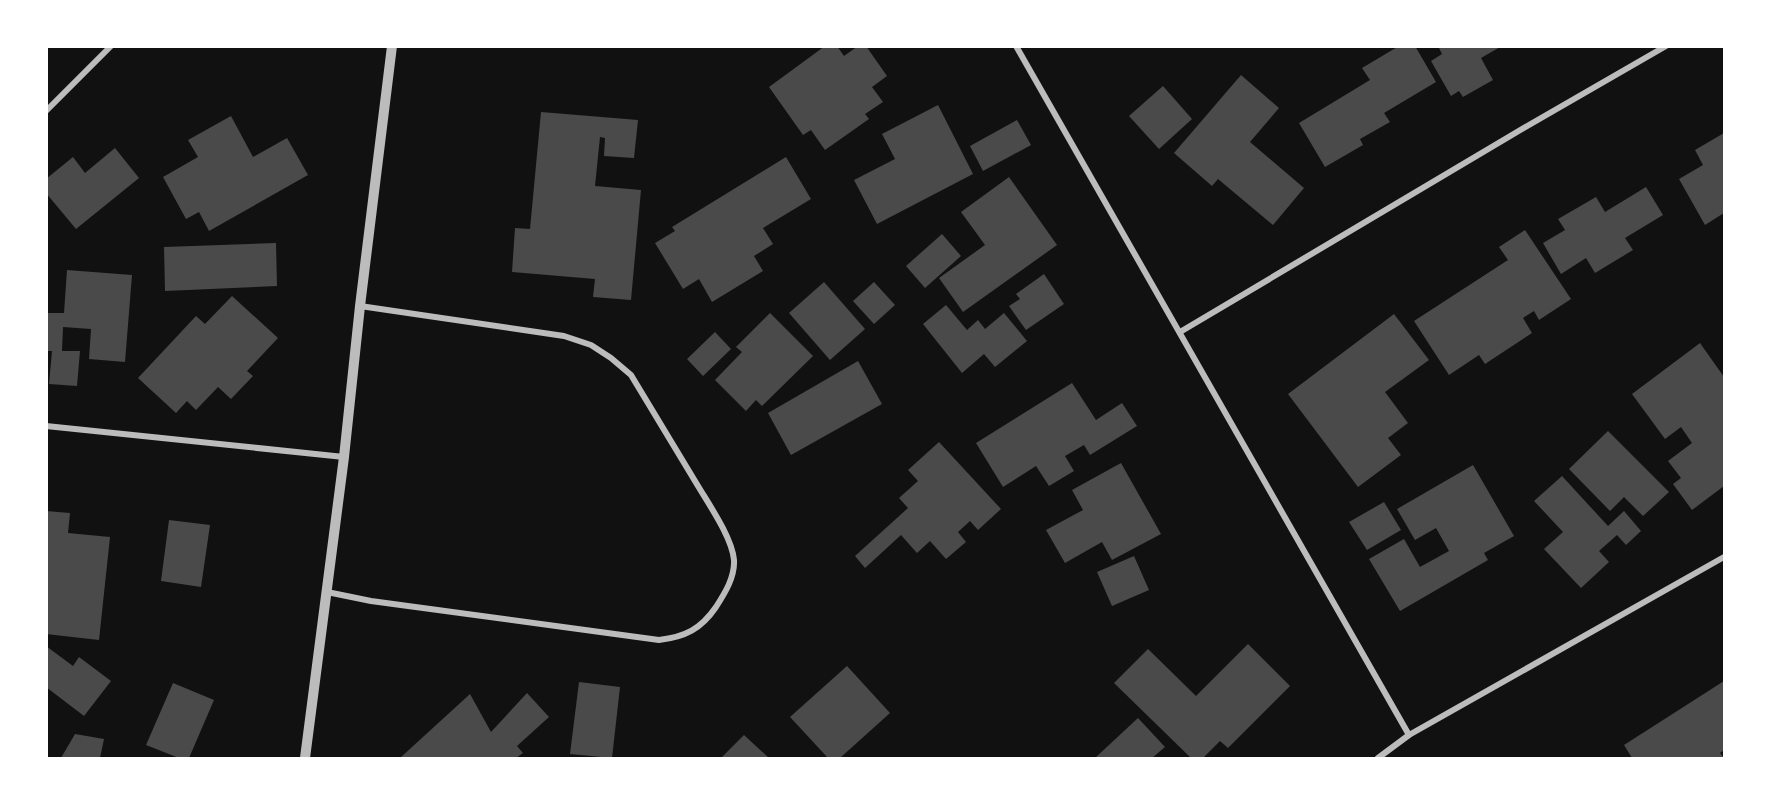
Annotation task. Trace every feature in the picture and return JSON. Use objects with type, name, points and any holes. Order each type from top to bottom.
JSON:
[{"type":"street","points":[[46,111],[111,46]]},
{"type":"street","points":[[305,759],[344,457],[392,46]]},
{"type":"street","points":[[1016,46],[1409,735]]},
{"type":"street","points":[[1180,332],[1666,46]]},
{"type":"street","points":[[327,592],[371,602],[659,640],[677,638],[690,633],[709,617],[723,597],[733,569],[732,548],[714,514],[631,375],[611,358],[591,345],[564,336],[360,306]]},
{"type":"street","points":[[46,426],[344,457]]},
{"type":"street","points":[[1378,759],[1409,735],[1725,557]]},
{"type":"building","points":[[825,46],[837,46],[844,56],[858,46],[866,46],[887,76],[872,87],[883,102],[865,114],[869,119],[825,150],[811,130],[803,135],[769,87]]},
{"type":"building","points":[[1399,46],[1415,46],[1436,82],[1384,113],[1390,122],[1360,139],[1363,145],[1325,167],[1299,123],[1370,80],[1362,68]]},
{"type":"building","points":[[1438,46],[1502,46],[1481,58],[1493,80],[1463,97],[1459,91],[1451,96],[1431,61],[1442,54]]},
{"type":"building","points":[[1241,75],[1279,108],[1250,142],[1304,188],[1273,225],[1218,179],[1212,186],[1174,153]]},
{"type":"building","points":[[1163,86],[1192,119],[1159,149],[1129,116]]},
{"type":"building","points":[[938,105],[973,174],[877,224],[854,180],[895,159],[882,134]]},
{"type":"building","points":[[541,112],[638,120],[634,158],[604,156],[605,138],[600,137],[595,186],[641,190],[631,300],[593,297],[595,279],[512,272],[515,228],[530,229]]},
{"type":"building","points":[[231,116],[253,157],[287,138],[308,175],[209,231],[199,212],[186,219],[163,177],[198,157],[188,140]]},
{"type":"building","points":[[1017,120],[1031,145],[983,171],[970,146]]},
{"type":"building","points":[[1724,133],[1724,213],[1705,225],[1679,179],[1703,165],[1695,150]]},
{"type":"building","points":[[115,148],[139,178],[76,229],[46,193],[46,179],[73,157],[85,173]]},
{"type":"building","points":[[786,157],[811,199],[763,228],[773,244],[754,256],[763,271],[712,302],[699,279],[683,289],[655,243],[675,231],[672,227]]},
{"type":"building","points":[[1009,177],[1057,245],[963,312],[939,278],[985,245],[961,212]]},
{"type":"building","points":[[1646,187],[1663,215],[1625,238],[1633,250],[1595,273],[1586,258],[1561,274],[1543,243],[1565,230],[1558,219],[1596,197],[1605,212]]},
{"type":"building","points":[[1525,230],[1571,299],[1539,320],[1534,311],[1523,318],[1532,333],[1485,364],[1479,355],[1449,375],[1414,321],[1508,260],[1499,247]]},
{"type":"building","points":[[942,234],[961,256],[925,288],[906,266]]},
{"type":"building","points":[[276,243],[277,286],[165,291],[164,247]]},
{"type":"building","points":[[67,270],[132,275],[125,362],[89,359],[91,329],[63,327],[62,351],[80,351],[77,386],[49,384],[52,351],[46,351],[46,313],[64,313]]},
{"type":"building","points":[[1044,274],[1064,304],[1026,330],[1009,306],[1020,299],[1016,294]]},
{"type":"building","points":[[824,282],[865,329],[830,360],[789,313]]},
{"type":"building","points":[[874,282],[895,305],[874,324],[853,301]]},
{"type":"building","points":[[232,296],[278,338],[247,371],[253,376],[231,399],[218,387],[196,410],[187,401],[176,413],[138,378],[196,316],[205,324]]},
{"type":"building","points":[[946,305],[967,330],[978,320],[985,329],[1004,313],[1027,341],[995,367],[984,354],[962,373],[923,324]]},
{"type":"building","points":[[770,313],[813,356],[762,406],[756,400],[746,411],[715,380],[742,352],[736,347]]},
{"type":"building","points":[[1394,314],[1429,360],[1385,392],[1408,423],[1388,438],[1401,455],[1358,487],[1288,394]]},
{"type":"building","points":[[715,332],[731,349],[703,376],[687,359]]},
{"type":"building","points":[[1700,343],[1724,377],[1724,486],[1692,510],[1673,484],[1681,478],[1668,461],[1692,443],[1681,427],[1665,439],[1632,394]]},
{"type":"building","points":[[858,361],[882,404],[791,455],[768,413]]},
{"type":"building","points":[[1072,383],[1096,420],[1122,403],[1137,426],[1090,455],[1084,445],[1065,456],[1074,471],[1049,486],[1036,466],[1003,487],[976,443]]},
{"type":"building","points":[[1608,431],[1669,492],[1643,516],[1624,497],[1610,511],[1569,469]]},
{"type":"building","points":[[939,442],[1001,509],[978,530],[970,521],[958,532],[966,542],[946,559],[930,541],[917,553],[901,535],[865,568],[855,556],[908,508],[899,498],[918,481],[908,470]]},
{"type":"building","points":[[1121,463],[1161,534],[1112,560],[1102,542],[1065,563],[1046,530],[1083,510],[1072,490]]},
{"type":"building","points":[[1473,465],[1514,536],[1484,553],[1488,560],[1400,611],[1369,559],[1404,539],[1420,567],[1449,551],[1436,528],[1415,540],[1397,509]]},
{"type":"building","points":[[1562,476],[1608,526],[1624,511],[1641,531],[1626,545],[1617,535],[1599,551],[1609,562],[1581,588],[1544,549],[1563,532],[1534,501]]},
{"type":"building","points":[[1384,502],[1401,530],[1367,550],[1349,522]]},
{"type":"building","points":[[46,511],[70,513],[68,533],[110,537],[99,640],[46,634]]},
{"type":"building","points":[[169,520],[210,525],[201,587],[161,581]]},
{"type":"building","points":[[1134,556],[1149,590],[1112,606],[1097,572]]},
{"type":"building","points":[[1248,644],[1290,686],[1228,748],[1220,741],[1203,758],[1191,758],[1114,683],[1148,649],[1196,696]]},
{"type":"building","points":[[46,646],[73,666],[79,657],[111,681],[84,716],[46,687]]},
{"type":"building","points":[[847,666],[890,713],[840,758],[828,758],[790,717]]},
{"type":"building","points":[[1724,681],[1724,750],[1720,753],[1724,758],[1632,758],[1624,745]]},
{"type":"building","points":[[579,682],[620,687],[612,758],[570,754]]},
{"type":"building","points":[[173,683],[214,700],[189,758],[179,758],[146,745]]},
{"type":"building","points":[[527,693],[549,717],[517,746],[523,753],[516,758],[400,758],[470,694],[491,732]]},
{"type":"building","points":[[1138,718],[1165,747],[1152,758],[1095,758]]},
{"type":"building","points":[[75,734],[104,739],[100,758],[61,758]]},
{"type":"building","points":[[744,735],[769,758],[721,758]]}]
